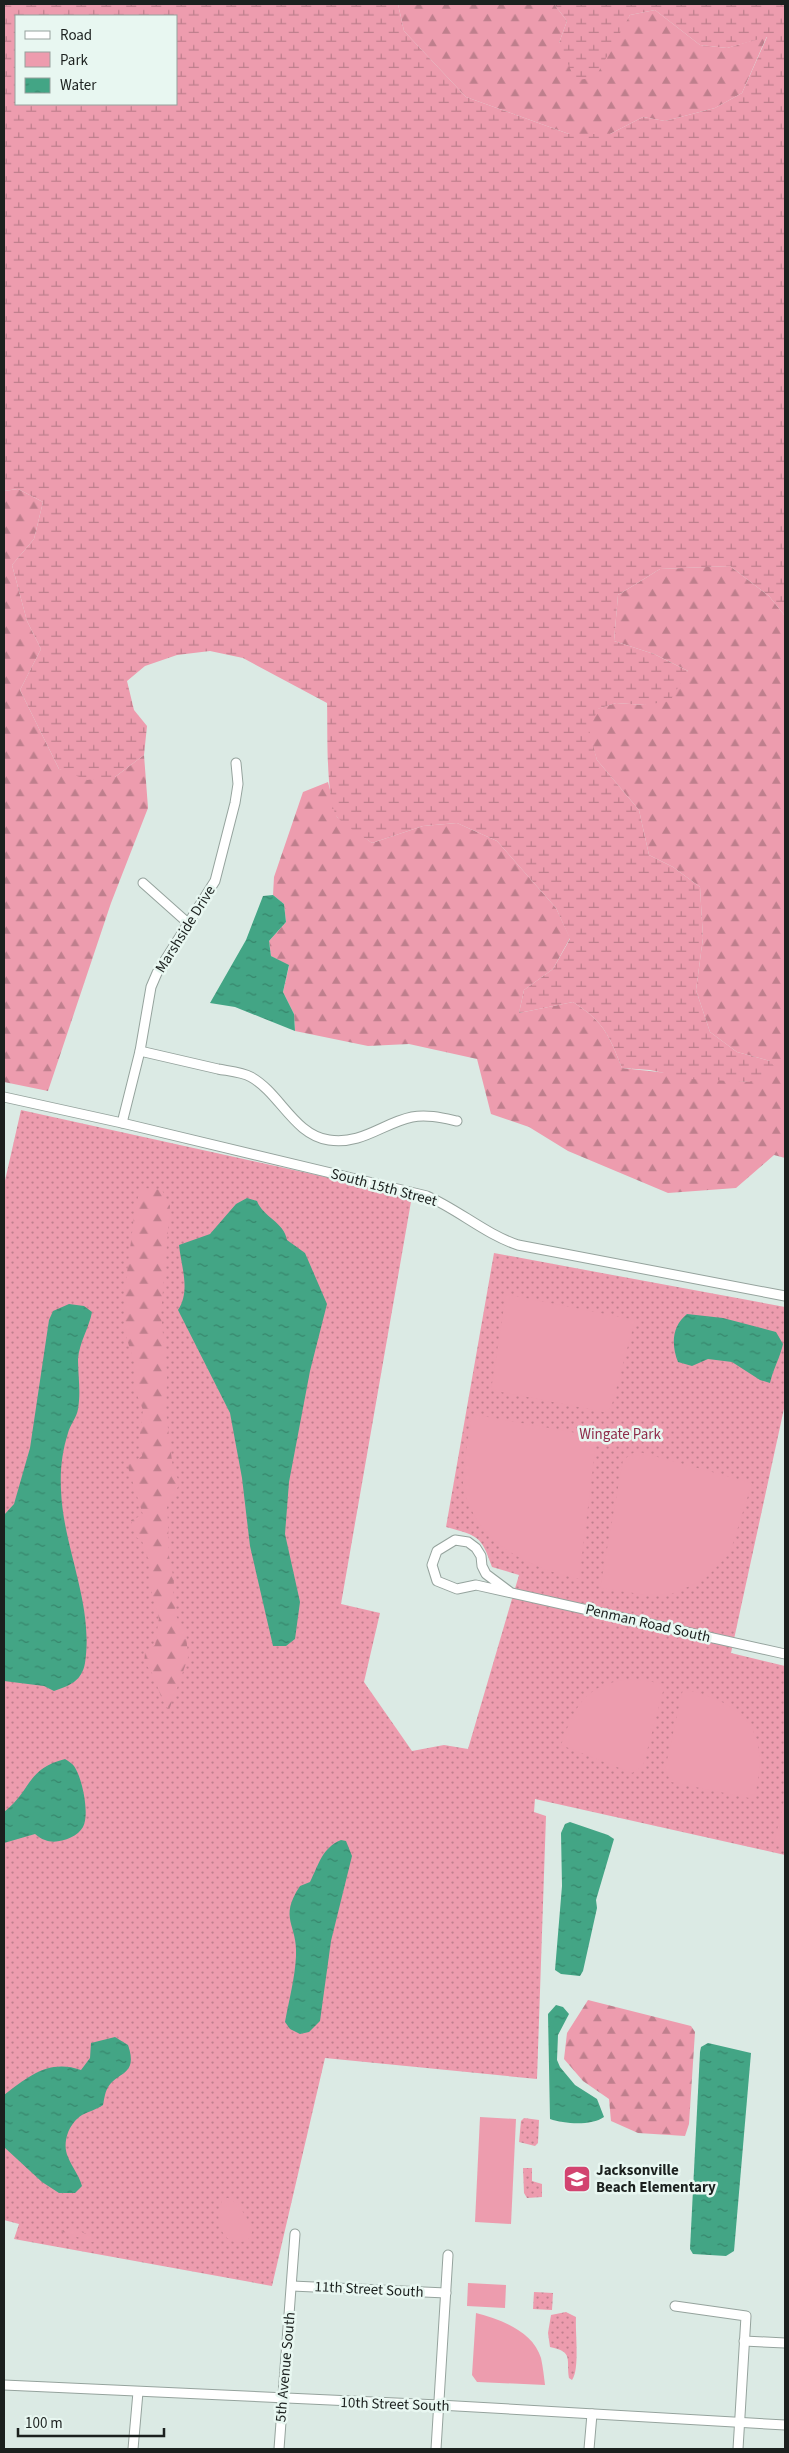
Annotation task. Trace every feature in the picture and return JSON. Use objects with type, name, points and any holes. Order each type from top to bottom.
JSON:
[{"type":"street","name":"Marshside Drive","points":[[122,1123],[140,1051],[151,987],[157,973],[215,881],[222,860],[238,784],[236,763]]},
{"type":"street","points":[[143,883],[188,924]]},
{"type":"street","points":[[140,1051],[249,1076],[273,1094],[306,1130],[329,1140],[349,1141],[413,1117],[428,1116],[457,1121]]},
{"type":"street","name":"South 15th Street","points":[[4,1097],[122,1123],[427,1196],[460,1212],[498,1238],[518,1245],[785,1296]]},
{"type":"street","name":"Penman Road South","points":[[510,1592],[490,1579],[482,1566],[481,1556],[476,1548],[468,1542],[455,1540],[437,1551],[432,1565],[437,1581],[457,1589],[476,1585],[785,1654]]},
{"type":"street","points":[[466,1588],[474,1582],[482,1566]]},
{"type":"street","name":"5th Avenue South","points":[[279,2449],[295,2234]]},
{"type":"street","points":[[436,2449],[448,2255]]},
{"type":"street","name":"11th Street South","points":[[292,2286],[446,2293]]},
{"type":"street","points":[[675,2306],[746,2316],[738,2449]]},
{"type":"street","points":[[744,2342],[785,2343]]},
{"type":"street","name":"10th Street South","points":[[4,2385],[439,2405],[785,2425]]},
{"type":"street","points":[[133,2449],[138,2392]]},
{"type":"street","points":[[589,2449],[592,2414]]},
{"type":"green space","points":[[4,4],[398,4],[404,31],[466,97],[569,134],[610,134],[643,117],[665,121],[715,108],[742,93],[767,37],[727,48],[700,45],[655,10],[630,15],[595,78],[575,80],[559,43],[567,21],[554,4],[785,4],[785,616],[769,596],[730,566],[660,569],[618,595],[614,641],[654,654],[688,671],[670,701],[645,705],[616,703],[598,709],[589,730],[597,760],[639,810],[649,855],[673,867],[700,887],[703,938],[696,990],[710,1032],[737,1052],[770,1061],[778,1071],[749,1082],[692,1079],[650,1070],[622,1068],[609,1038],[599,1023],[573,1002],[519,1013],[524,990],[553,969],[570,939],[556,908],[497,841],[457,823],[423,826],[372,843],[346,825],[338,818],[331,797],[328,763],[327,703],[243,658],[210,651],[177,655],[145,666],[127,681],[134,710],[147,726],[144,755],[115,777],[87,780],[59,769],[20,690],[41,649],[27,621],[12,565],[34,539],[43,502],[18,489],[4,491]]},
{"type":"green space","points":[[398,4],[554,4],[567,21],[559,43],[617,35],[630,15],[655,10],[700,45],[727,48],[767,36],[742,93],[715,108],[665,121],[643,117],[610,134],[569,134],[466,97],[404,31]]},
{"type":"green space","points":[[18,489],[43,502],[34,539],[12,565],[27,621],[41,649],[20,690],[59,769],[115,777],[144,755],[148,808],[111,903],[48,1091],[4,1082],[4,491]]},
{"type":"green space","points":[[730,566],[769,596],[785,616],[785,1158],[774,1155],[736,1188],[668,1193],[568,1151],[529,1127],[491,1114],[477,1059],[409,1044],[368,1046],[295,1031],[294,1014],[283,992],[289,966],[271,956],[269,941],[286,922],[284,904],[273,895],[274,877],[303,792],[328,782],[337,817],[372,843],[423,826],[457,823],[497,841],[556,908],[570,938],[553,969],[524,990],[519,1013],[573,1002],[599,1023],[609,1038],[622,1068],[748,1082],[770,1061],[737,1052],[710,1032],[696,990],[703,938],[700,887],[673,867],[649,855],[639,810],[597,760],[588,730],[597,709],[616,703],[645,705],[688,671],[654,654],[614,641],[618,595],[660,569]]},
{"type":"green space","name":"Wingate Park","points":[[21,1110],[412,1196],[341,1604],[380,1613],[364,1682],[412,1751],[444,1745],[468,1749],[519,1575],[492,1567],[485,1549],[477,1538],[446,1527],[494,1253],[785,1307],[785,1404],[731,1653],[785,1666],[785,1855],[535,1799],[534,1812],[546,1816],[537,2079],[325,2058],[272,2286],[14,2239],[19,2224],[4,2220],[4,1185]]},
{"type":"green space","points":[[143,1188],[162,1190],[170,1206],[161,1314],[167,1374],[166,1412],[173,1469],[180,1483],[167,1507],[169,1556],[174,1580],[176,1616],[186,1632],[188,1658],[169,1710],[152,1673],[144,1663],[145,1653],[155,1645],[159,1618],[152,1594],[149,1562],[142,1541],[136,1537],[131,1520],[143,1515],[127,1464],[130,1458],[136,1460],[142,1456],[139,1440],[143,1410],[136,1392],[135,1365],[126,1336],[124,1297],[135,1209],[139,1194]]},
{"type":"green space","points":[[506,1294],[635,1320],[611,1408],[604,1412],[491,1390]]},
{"type":"green space","points":[[472,1414],[593,1436],[596,1443],[579,1579],[546,1569],[514,1555],[487,1533],[477,1520],[465,1495],[463,1486]]},
{"type":"green space","points":[[636,1451],[752,1483],[730,1553],[704,1580],[669,1595],[647,1595],[600,1588],[623,1460]]},
{"type":"green space","points":[[634,1679],[665,1684],[643,1766],[632,1773],[561,1745],[572,1718],[585,1698],[594,1690],[605,1685]]},
{"type":"green space","points":[[683,1689],[724,1703],[739,1712],[749,1724],[756,1738],[759,1755],[754,1799],[671,1782],[665,1769]]},
{"type":"green space","points":[[785,1797],[785,1845],[774,1843]]},
{"type":"green space","points":[[588,2000],[691,2026],[695,2032],[689,2124],[685,2136],[638,2133],[611,2121],[609,2099],[583,2081],[564,2059],[567,2033]]},
{"type":"green space","points":[[480,2117],[516,2119],[511,2224],[475,2222]]},
{"type":"green space","points":[[524,2118],[539,2120],[538,2143],[535,2146],[519,2142],[521,2121]]},
{"type":"green space","points":[[523,2168],[532,2168],[532,2181],[542,2184],[542,2197],[527,2198],[524,2193]]},
{"type":"green space","points":[[228,2198],[238,2204],[253,2228],[250,2238],[241,2242],[234,2242],[227,2238],[220,2225],[220,2207],[223,2199]]},
{"type":"green space","points":[[71,2228],[89,2235],[97,2241],[91,2242],[61,2231]]},
{"type":"green space","points":[[468,2283],[506,2285],[505,2308],[467,2306]]},
{"type":"green space","points":[[534,2292],[553,2293],[552,2310],[533,2309]]},
{"type":"green space","points":[[566,2312],[576,2317],[577,2360],[572,2380],[569,2378],[566,2354],[563,2351],[550,2347],[548,2333],[551,2315]]},
{"type":"green space","points":[[476,2313],[505,2323],[531,2340],[541,2358],[545,2385],[477,2382],[472,2375]]},
{"type":"water","points":[[273,895],[284,904],[286,922],[269,941],[271,956],[289,965],[283,992],[294,1014],[295,1031],[235,1007],[210,1003],[246,940],[263,896]]},
{"type":"water","points":[[247,1198],[257,1201],[260,1207],[282,1229],[287,1240],[305,1253],[327,1304],[310,1371],[289,1482],[285,1534],[300,1602],[295,1639],[286,1646],[273,1646],[250,1546],[242,1478],[230,1413],[178,1310],[182,1303],[185,1287],[179,1245],[210,1234],[236,1204]]},
{"type":"water","points":[[69,1304],[84,1306],[92,1312],[79,1353],[78,1409],[66,1440],[61,1475],[63,1512],[82,1598],[87,1641],[85,1663],[81,1674],[70,1685],[54,1691],[44,1686],[4,1681],[4,1515],[14,1504],[30,1448],[49,1320],[53,1311]]},
{"type":"water","points":[[687,1314],[723,1318],[776,1332],[783,1344],[770,1383],[760,1380],[732,1362],[708,1359],[692,1366],[678,1362],[674,1349],[674,1336],[678,1324]]},
{"type":"water","points":[[65,1759],[74,1766],[82,1787],[86,1814],[83,1827],[66,1840],[55,1842],[42,1839],[35,1834],[4,1843],[4,1812],[20,1796],[36,1774],[52,1763]]},
{"type":"water","points":[[570,1822],[608,1835],[614,1839],[596,1900],[597,1908],[583,1971],[580,1976],[561,1974],[555,1970],[562,1886],[561,1833],[565,1824]]},
{"type":"water","points":[[341,1840],[346,1841],[352,1856],[331,1941],[320,2021],[309,2032],[300,2034],[290,2029],[285,2022],[296,1956],[296,1945],[290,1921],[290,1906],[300,1886],[310,1882],[325,1852],[329,1847]]},
{"type":"water","points":[[556,2005],[563,2007],[569,2014],[558,2035],[557,2060],[560,2067],[575,2085],[597,2099],[604,2117],[599,2120],[578,2123],[550,2119],[548,2014]]},
{"type":"water","points":[[115,2037],[128,2045],[131,2063],[129,2068],[111,2083],[107,2089],[103,2105],[82,2115],[73,2123],[66,2140],[66,2152],[82,2186],[75,2193],[59,2193],[42,2182],[4,2147],[4,2095],[31,2076],[49,2068],[70,2067],[81,2070],[90,2058],[91,2043]]},
{"type":"water","points":[[708,2043],[751,2053],[734,2251],[726,2256],[693,2254],[690,2249],[700,2052],[701,2047]]},
{"type":"place","name":"Jacksonville Beach Elementary","points":[[577,2179]]}]
